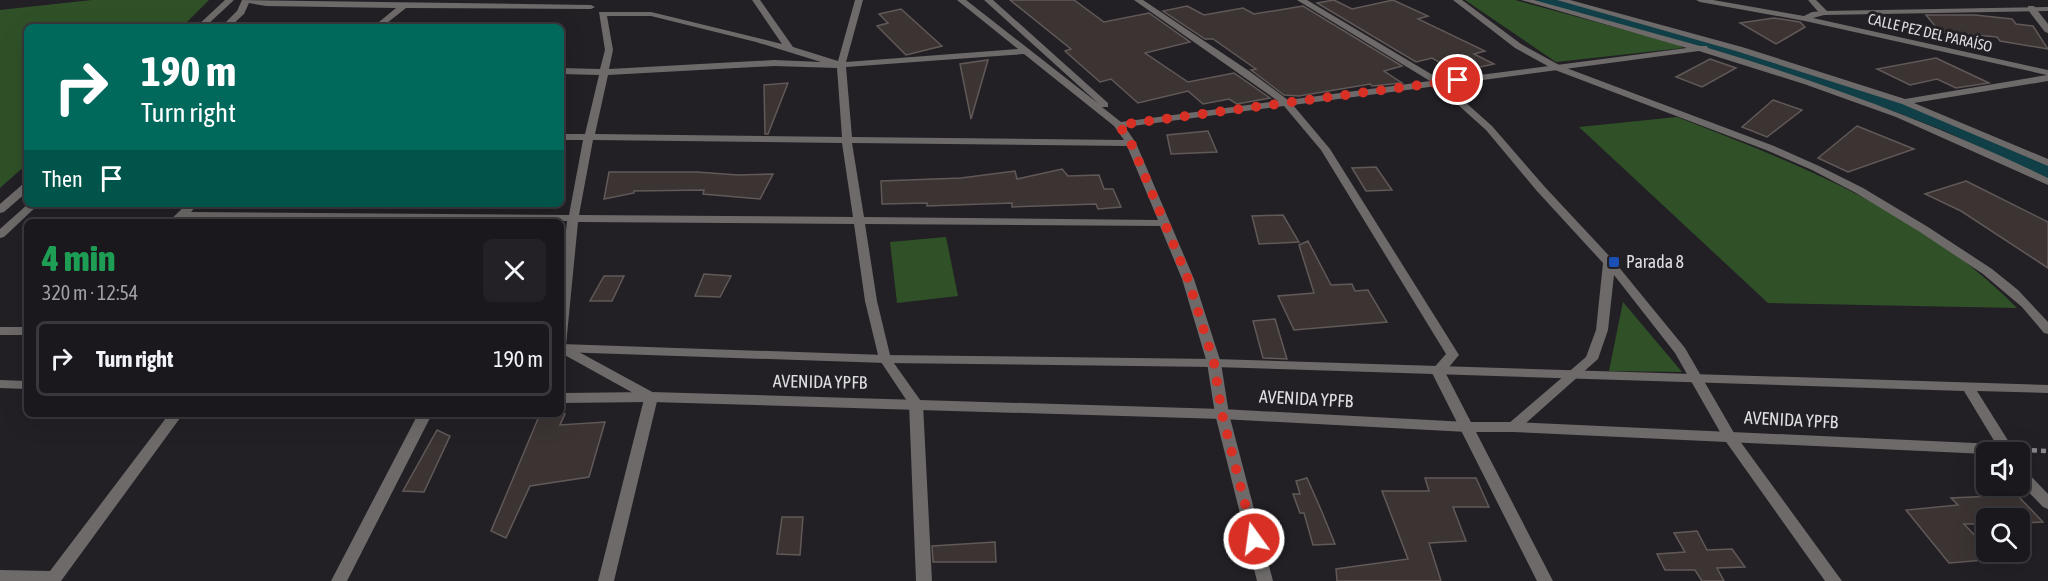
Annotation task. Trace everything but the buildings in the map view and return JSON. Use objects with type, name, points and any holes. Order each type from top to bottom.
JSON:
[{"type":"street","points":[[203,24],[230,0]]},
{"type":"street","points":[[228,24],[241,12],[246,0],[590,4],[602,14],[609,50],[573,220],[564,312]]},
{"type":"street","points":[[756,0],[790,50]]},
{"type":"street","points":[[859,0],[841,65],[847,140],[871,302],[885,359],[916,404],[924,581]]},
{"type":"street","points":[[961,0],[1119,125],[1704,48]]},
{"type":"street","points":[[988,0],[1105,105],[1131,143],[1188,279],[1214,363],[1222,414],[1265,581]]},
{"type":"street","points":[[1138,0],[1285,102],[1325,149],[1453,355],[1438,371],[1545,581]]},
{"type":"street","points":[[1301,0],[1438,82],[1490,128],[1540,188],[1609,262],[1680,351],[1729,436],[1834,581]]},
{"type":"street","points":[[1457,0],[1519,46],[1558,68],[1772,148],[1864,192],[1933,234],[2006,285],[2039,317],[2048,330]]},
{"type":"street","points":[[1525,0],[1704,48],[1899,115],[2048,182]]},
{"type":"street","points":[[1561,0],[1739,49],[1905,102],[2048,163]]},
{"type":"street","name":"CALLE PEZ DEL PARAÍSO","points":[[1700,0],[1805,19],[2048,75]]},
{"type":"street","points":[[1812,0],[1824,12]]},
{"type":"street","points":[[1990,0],[1996,9]]},
{"type":"street","points":[[381,24],[407,2]]},
{"type":"street","points":[[2031,8],[2048,30]]},
{"type":"street","points":[[1805,19],[1824,12],[2048,9]]},
{"type":"street","points":[[602,14],[651,14],[841,65]]},
{"type":"street","points":[[564,71],[605,72],[774,63],[841,65],[1025,51]]},
{"type":"street","points":[[1905,102],[2048,75]]},
{"type":"street","points":[[564,137],[1131,143]]},
{"type":"street","points":[[0,210],[24,189]]},
{"type":"street","points":[[0,235],[30,207]]},
{"type":"street","points":[[178,218],[189,207]]},
{"type":"street","points":[[178,218],[376,219]]},
{"type":"street","points":[[564,220],[1165,223]]},
{"type":"street","points":[[1513,427],[1592,359],[1602,330],[1609,262]]},
{"type":"street","points":[[0,331],[24,331]]},
{"type":"street","name":"AVENIDA YPFB","points":[[564,348],[885,359],[1214,363],[2048,389]]},
{"type":"street","points":[[564,350],[651,398],[606,581]]},
{"type":"street","points":[[0,384],[24,385]]},
{"type":"street","points":[[1968,387],[2002,442]]},
{"type":"street","name":"AVENIDA YPFB","points":[[564,398],[916,404],[1222,414],[1976,449]]},
{"type":"street","points":[[0,576],[53,580],[174,417]]},
{"type":"street","points":[[339,581],[423,417]]},
{"type":"street","points":[[2030,484],[2048,503]]},
{"type":"path","points":[[2030,451],[2048,451]]},
{"type":"green space","points":[[92,0],[209,0],[185,24],[24,24],[24,167],[0,188],[0,10]]},
{"type":"green space","points":[[1465,0],[1515,0],[1677,44],[1683,48],[1556,62]]},
{"type":"green space","points":[[1677,117],[1768,153],[1858,194],[1942,245],[1981,274],[2017,308],[1768,303],[1579,127]]},
{"type":"green space","points":[[946,237],[958,296],[897,303],[890,242]]},
{"type":"green space","points":[[1623,302],[1682,372],[1609,371]]},
{"type":"waterway","points":[[1544,0],[1681,36],[1887,102],[1952,127],[2048,172]]},
{"type":"place","name":"Parada 8","points":[[1614,262]]},
{"type":"route","points":[[1254,539],[1222,414],[1214,363],[1188,279],[1131,143],[1119,125],[1458,80]]}]
